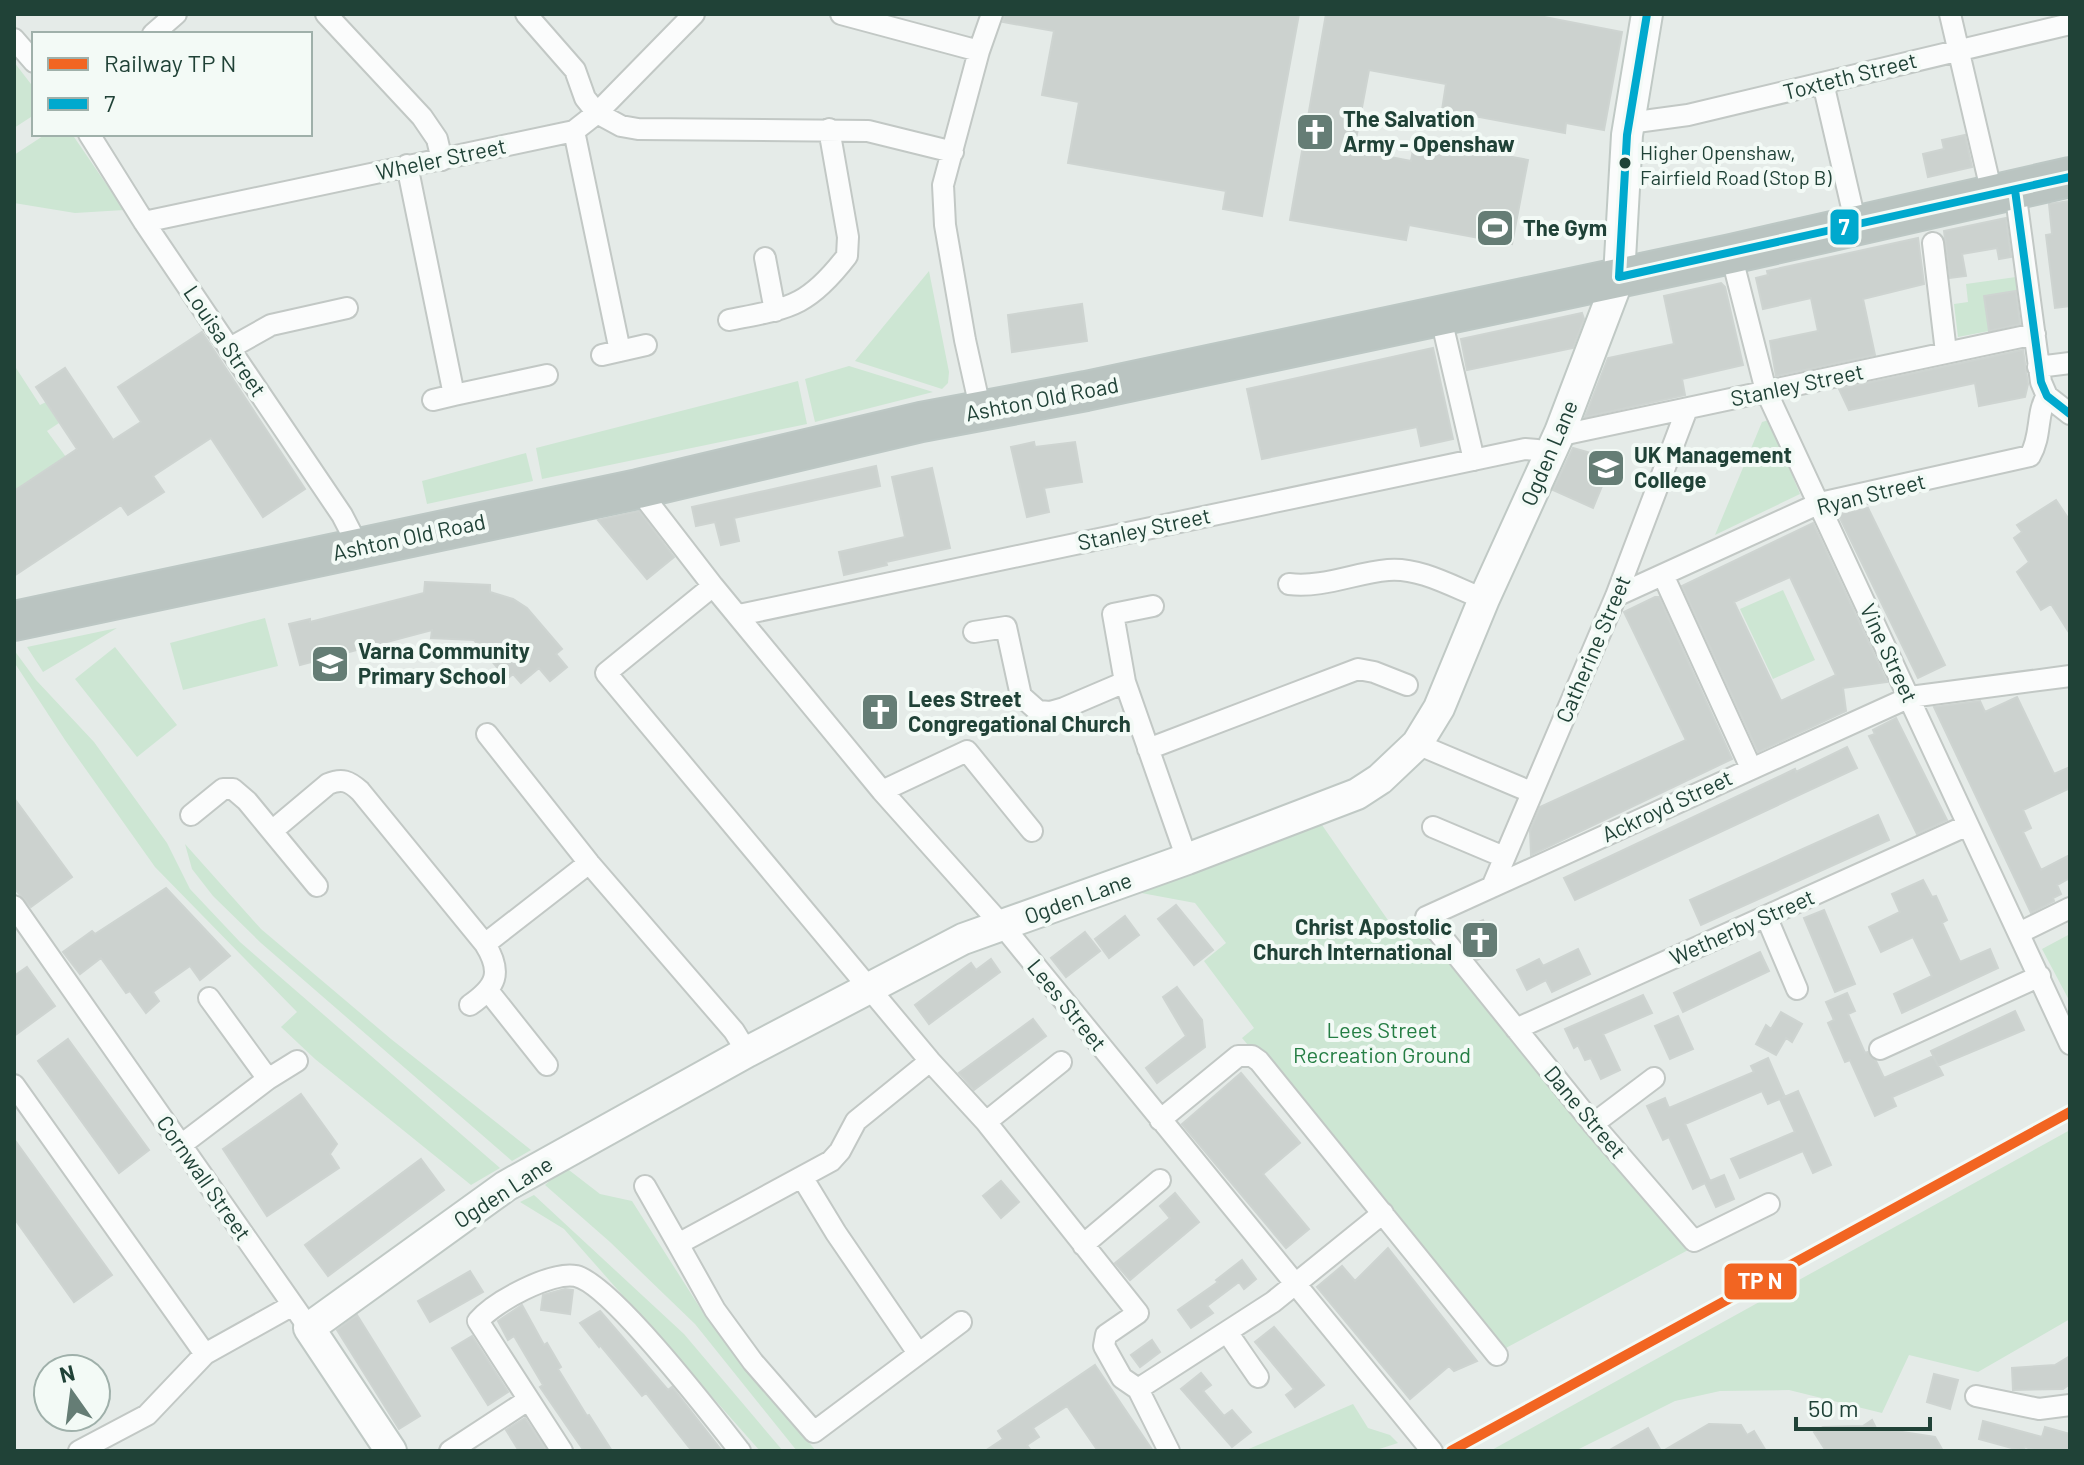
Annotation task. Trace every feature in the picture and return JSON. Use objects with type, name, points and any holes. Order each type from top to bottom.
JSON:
[{"type":"highway","name":"Ashton Old Road","points":[[31,617],[638,489],[829,443],[1731,254],[2070,177]]},
{"type":"street","points":[[326,14],[422,117],[437,139],[442,160]]},
{"type":"street","points":[[526,14],[575,70],[585,98],[597,113],[621,126],[638,129],[868,131],[953,152]]},
{"type":"street","name":"Wheler Street","points":[[144,222],[574,131],[597,113],[694,14]]},
{"type":"street","points":[[841,14],[979,51]]},
{"type":"street","points":[[981,412],[945,225],[943,185],[992,14]]},
{"type":"street","name":"Ogden Lane","points":[[301,1317],[546,1163],[747,1052],[963,939],[1357,794],[1380,779],[1417,744],[1439,708],[1554,444],[1619,277],[1629,123],[1647,14]]},
{"type":"street","points":[[1950,14],[1958,50],[2003,192],[2035,334],[2043,389],[2047,396],[2070,414]]},
{"type":"street","name":"Toxteth Street","points":[[1629,123],[1688,115],[2070,24]]},
{"type":"street","points":[[14,39],[32,60]]},
{"type":"street","points":[[1823,83],[1856,225]]},
{"type":"street","points":[[729,320],[793,307],[808,297],[847,256],[848,237],[829,129]]},
{"type":"street","points":[[574,131],[611,353],[646,345]]},
{"type":"street","name":"Louisa Street","points":[[90,136],[144,222],[342,515],[359,548]]},
{"type":"street","points":[[407,165],[454,395]]},
{"type":"street","points":[[1933,243],[1946,352]]},
{"type":"street","name":"Vine Street","points":[[1731,254],[1766,391],[2070,1044]]},
{"type":"street","points":[[765,258],[775,311]]},
{"type":"street","points":[[230,348],[271,325],[347,308]]},
{"type":"street","points":[[1440,314],[1474,460]]},
{"type":"street","name":"Stanley Street","points":[[739,615],[1525,449],[1537,450],[1571,433],[2035,334]]},
{"type":"street","points":[[2038,367],[2070,363]]},
{"type":"street","points":[[433,400],[547,375]]},
{"type":"street","name":"Ryan Street","points":[[1616,596],[1820,503],[2030,456],[2038,442],[2042,403],[2047,396]]},
{"type":"street","name":"Catherine Street","points":[[1492,887],[1616,596],[1687,409]]},
{"type":"street","name":"Lees Street","points":[[638,489],[713,586],[882,791],[1002,925],[1432,1451]]},
{"type":"street","points":[[1289,584],[1310,587],[1389,570],[1415,572],[1484,599]]},
{"type":"street","points":[[1663,575],[1751,768]]},
{"type":"street","points":[[713,586],[606,673],[930,1061],[986,1122],[1138,1313],[1106,1335],[1104,1346],[1122,1378],[1138,1389],[1169,1451]]},
{"type":"street","points":[[1153,606],[1113,614],[1125,682],[1187,859]]},
{"type":"street","points":[[974,632],[1006,627],[1021,696],[1038,711],[1064,708],[1125,682]]},
{"type":"street","points":[[1148,749],[1358,669],[1407,685]]},
{"type":"street","name":"Ackroyd Street","points":[[1426,917],[1910,697],[2070,676]]},
{"type":"street","points":[[487,734],[589,863],[734,1031],[747,1052]]},
{"type":"street","points":[[1417,744],[1531,792]]},
{"type":"street","points":[[882,791],[967,751],[1032,831]]},
{"type":"street","points":[[272,831],[336,780],[346,780],[360,791],[493,957],[495,973],[489,992],[470,1005]]},
{"type":"street","points":[[191,815],[223,789],[233,789],[317,886]]},
{"type":"street","name":"Wetherby Street","points":[[1516,1029],[1968,825]]},
{"type":"street","points":[[1433,827],[1504,857]]},
{"type":"street","points":[[485,944],[589,863]]},
{"type":"street","name":"Cornwall Street","points":[[14,906],[391,1451]]},
{"type":"street","points":[[2019,933],[2070,908]]},
{"type":"street","points":[[1766,916],[1797,989]]},
{"type":"street","name":"Dane Street","points":[[1426,917],[1593,1124],[1694,1241],[1769,1204]]},
{"type":"street","points":[[1880,1049],[2040,976]]},
{"type":"street","points":[[489,992],[547,1065]]},
{"type":"street","points":[[209,998],[268,1079]]},
{"type":"street","points":[[1160,1120],[1233,1060],[1244,1055],[1259,1061],[1497,1355]]},
{"type":"street","points":[[181,1145],[268,1079],[297,1061]]},
{"type":"street","points":[[678,1244],[831,1161],[856,1121],[930,1061]]},
{"type":"street","points":[[986,1122],[1061,1062]]},
{"type":"street","points":[[1593,1124],[1654,1078]]},
{"type":"street","points":[[14,1085],[205,1354]]},
{"type":"street","points":[[802,1177],[836,1233],[918,1353]]},
{"type":"street","points":[[1083,1245],[1160,1180]]},
{"type":"street","points":[[645,1186],[715,1310],[753,1362],[814,1432],[961,1322]]},
{"type":"street","points":[[1138,1389],[1297,1283],[1383,1213]]},
{"type":"street","points":[[562,1451],[478,1321],[541,1281],[556,1275],[579,1277],[602,1293],[661,1352],[740,1451]]},
{"type":"street","points":[[79,1451],[147,1415],[205,1354],[301,1317]]},
{"type":"street","points":[[1227,1332],[1258,1377]]},
{"type":"street","points":[[1976,1396],[2039,1409],[2070,1405]]},
{"type":"street","points":[[450,1451],[528,1400]]},
{"type":"green space","points":[[14,62],[32,85],[32,116],[14,128]]},
{"type":"green space","points":[[43,136],[73,136],[124,210],[75,213],[14,203],[14,155]]},
{"type":"green space","points":[[929,271],[949,372],[948,383],[942,389],[855,361]]},
{"type":"green space","points":[[2016,277],[2018,291],[1984,296],[1989,331],[1958,337],[1954,304],[1968,302],[1966,284]]},
{"type":"green space","points":[[849,366],[933,392],[815,422],[805,379]]},
{"type":"green space","points":[[16,368],[40,405],[46,402],[59,423],[47,431],[66,457],[14,491]]},
{"type":"green space","points":[[798,381],[807,424],[542,479],[536,448]]},
{"type":"green space","points":[[1769,420],[1800,494],[1715,535],[1762,422]]},
{"type":"green space","points":[[526,453],[533,481],[427,504],[422,481]]},
{"type":"green space","points":[[1783,590],[1815,660],[1773,679],[1740,609]]},
{"type":"green space","points":[[265,618],[278,666],[183,690],[170,643]]},
{"type":"green space","points":[[117,628],[43,672],[27,647]]},
{"type":"green space","points":[[115,647],[177,725],[137,757],[75,679]]},
{"type":"green space","points":[[14,650],[36,680],[94,742],[167,843],[190,889],[240,942],[500,1168],[471,1185],[315,1059],[281,1027],[297,1012],[155,867],[14,662]]},
{"type":"green space","name":"Lees Street Recreation Ground","points":[[1322,825],[1392,926],[1412,917],[1690,1249],[1504,1349],[1242,1038],[1254,1028],[1204,961],[1226,943],[1195,903],[1136,892]]},
{"type":"green space","points":[[185,844],[261,929],[391,1039],[531,1150],[512,1161],[261,943],[213,896],[192,869]]},
{"type":"green space","points":[[2070,934],[2070,1002],[2042,949]]},
{"type":"green space","points":[[2070,1130],[2070,1319],[1978,1372],[1909,1355],[1882,1413],[1789,1390],[1720,1391],[1675,1401],[1575,1451],[1490,1451]]},
{"type":"green space","points":[[565,1167],[600,1194],[632,1201],[704,1314],[816,1451],[797,1451],[695,1324],[545,1185]]},
{"type":"green space","points":[[534,1195],[684,1334],[783,1451],[760,1451],[564,1229],[520,1202]]},
{"type":"green space","points":[[1353,1404],[1368,1428],[1390,1435],[1398,1443],[1373,1451],[1244,1451]]},
{"type":"building","points":[[1005,14],[1299,14],[1262,216],[1223,209],[1226,191],[1068,163],[1079,102],[1042,95],[1054,31],[1003,22]]},
{"type":"building","points":[[1326,14],[1529,14],[1622,32],[1604,130],[1566,123],[1565,133],[1442,110],[1446,84],[1369,70],[1354,150],[1411,161],[1415,139],[1528,160],[1512,244],[1409,225],[1406,240],[1290,220]]},
{"type":"building","points":[[1965,135],[1972,167],[1928,177],[1923,154],[1944,149],[1942,140]]},
{"type":"building","points":[[2070,201],[2070,306],[2055,308],[2046,235],[2052,234],[2049,204]]},
{"type":"building","points":[[2006,218],[2011,257],[1999,259],[1997,248],[1962,254],[1966,276],[1950,278],[1944,231]]},
{"type":"building","points":[[1918,238],[1924,284],[1863,299],[1875,355],[1776,376],[1770,341],[1818,331],[1811,298],[1763,309],[1756,278],[1768,275],[1767,271]]},
{"type":"building","points":[[1721,283],[1725,287],[1743,365],[1682,379],[1685,395],[1585,417],[1608,358],[1674,344],[1664,296]]},
{"type":"building","points":[[2016,291],[2020,324],[1989,331],[1984,296]]},
{"type":"building","points":[[1082,304],[1087,341],[1012,352],[1008,315]]},
{"type":"building","points":[[1582,313],[1584,319],[1573,348],[1467,370],[1461,339]]},
{"type":"building","points":[[202,332],[305,489],[263,517],[211,438],[153,476],[164,492],[128,515],[121,505],[14,576],[14,491],[77,449],[36,387],[65,368],[113,440],[141,422],[118,387]]},
{"type":"building","points":[[1433,348],[1453,439],[1421,446],[1417,427],[1262,459],[1247,389]]},
{"type":"building","points":[[2023,350],[2028,384],[2025,397],[1979,406],[1975,383],[1849,410],[1839,389]]},
{"type":"building","points":[[1034,442],[1035,447],[1075,442],[1082,482],[1044,488],[1049,512],[1027,517],[1011,447]]},
{"type":"building","points":[[1573,448],[1605,457],[1609,469],[1593,508],[1553,490]]},
{"type":"building","points":[[876,466],[880,486],[734,518],[739,541],[721,545],[715,522],[696,526],[692,507]]},
{"type":"building","points":[[932,468],[950,548],[844,575],[839,552],[905,537],[892,477]]},
{"type":"building","points":[[2056,500],[2070,521],[2070,634],[2051,604],[2041,610],[2017,572],[2029,562],[2014,538],[2022,532],[2017,525]]},
{"type":"building","points":[[1868,508],[1945,665],[1918,678],[1838,514]]},
{"type":"building","points":[[639,511],[674,557],[647,579],[598,520]]},
{"type":"building","points":[[1813,523],[1887,682],[1843,688],[1846,711],[1758,752],[1682,586]],"holes":[[[1790,577],[1836,675],[1781,701],[1734,602]]]},
{"type":"building","points":[[425,582],[490,585],[490,592],[513,599],[527,608],[562,649],[556,654],[567,667],[550,681],[539,668],[521,683],[513,674],[507,679],[474,640],[431,638],[432,630],[300,665],[289,624],[310,619],[310,622],[424,593]]},
{"type":"building","points":[[1659,597],[1732,759],[1531,855],[1530,831],[1540,807],[1686,740],[1624,612]]},
{"type":"building","points":[[2017,697],[2054,774],[2070,767],[2070,788],[2023,810],[2031,828],[2023,832],[2041,870],[2070,855],[2070,878],[2057,885],[2061,894],[2031,913],[1934,707],[1980,701],[1985,712]]},
{"type":"building","points":[[1896,718],[1947,820],[1917,834],[1869,736],[1875,734],[1873,730]]},
{"type":"building","points":[[1847,747],[1857,768],[1575,900],[1564,878]]},
{"type":"building","points":[[14,798],[72,877],[31,907],[14,888]]},
{"type":"building","points":[[1878,815],[1889,840],[1701,925],[1690,900]]},
{"type":"building","points":[[1923,880],[1932,897],[1936,896],[1947,920],[1942,923],[1960,962],[1990,949],[1998,968],[1902,1013],[1894,994],[1932,976],[1913,937],[1881,952],[1869,927],[1900,912],[1892,894]]},
{"type":"building","points":[[166,888],[230,956],[200,980],[190,966],[153,992],[159,1001],[146,1013],[130,991],[126,993],[101,958],[80,974],[63,952],[92,931],[95,934]]},
{"type":"building","points":[[1176,905],[1213,950],[1194,965],[1158,919]]},
{"type":"building","points":[[1824,910],[1855,984],[1835,992],[1804,918]]},
{"type":"building","points":[[1125,916],[1139,935],[1109,958],[1095,939]]},
{"type":"building","name":"Christ Apostolic Church International","points":[[1483,920],[1497,952],[1477,960],[1463,929]]},
{"type":"building","points":[[1085,932],[1100,951],[1066,977],[1051,958]]},
{"type":"building","points":[[1578,949],[1590,974],[1552,992],[1546,980],[1527,990],[1517,970],[1539,959],[1543,966]]},
{"type":"building","points":[[1760,952],[1769,971],[1683,1012],[1674,993]]},
{"type":"building","points":[[991,959],[1000,972],[929,1024],[915,1005],[971,963],[976,970]]},
{"type":"building","points":[[27,967],[55,1006],[14,1036],[14,976]]},
{"type":"building","points":[[1177,987],[1202,1020],[1205,1047],[1157,1083],[1146,1068],[1186,1036],[1163,997]]},
{"type":"building","points":[[1847,993],[1855,1011],[1848,1014],[1865,1053],[1868,1052],[1876,1061],[1884,1078],[1933,1056],[1943,1075],[1892,1097],[1896,1106],[1875,1116],[1850,1060],[1845,1062],[1828,1023],[1834,1020],[1826,1002]]},
{"type":"building","points":[[1643,995],[1652,1013],[1603,1034],[1620,1070],[1601,1079],[1591,1058],[1585,1060],[1578,1045],[1574,1048],[1565,1029]]},
{"type":"building","points":[[2015,1011],[2024,1030],[1938,1066],[1931,1051]]},
{"type":"building","points":[[1781,1012],[1802,1024],[1792,1042],[1786,1038],[1776,1055],[1756,1044],[1766,1025],[1771,1029]]},
{"type":"building","points":[[1678,1016],[1693,1049],[1670,1059],[1655,1026]]},
{"type":"building","points":[[1033,1019],[1046,1036],[974,1090],[959,1073]]},
{"type":"building","points":[[68,1039],[149,1150],[119,1173],[38,1061]]},
{"type":"building","points":[[1768,1058],[1785,1097],[1798,1091],[1831,1165],[1813,1173],[1803,1151],[1740,1178],[1731,1159],[1795,1132],[1780,1099],[1768,1104],[1762,1091],[1685,1124],[1710,1181],[1724,1175],[1734,1199],[1716,1207],[1705,1183],[1693,1189],[1669,1137],[1663,1140],[1647,1106],[1665,1098],[1669,1108],[1754,1072],[1751,1066]]},
{"type":"building","points":[[1241,1073],[1300,1143],[1263,1174],[1309,1229],[1286,1248],[1182,1124]]},
{"type":"building","points":[[301,1094],[337,1144],[330,1154],[339,1168],[267,1216],[223,1149]]},
{"type":"building","points":[[14,1139],[112,1275],[74,1302],[14,1218]]},
{"type":"building","points":[[421,1159],[444,1190],[328,1276],[305,1245]]},
{"type":"building","points":[[1001,1181],[1019,1202],[1001,1218],[983,1196]]},
{"type":"building","points":[[1175,1193],[1199,1222],[1130,1280],[1115,1263],[1170,1218],[1160,1206]]},
{"type":"building","points":[[1388,1248],[1477,1361],[1454,1371],[1449,1366],[1410,1399],[1317,1287],[1342,1266],[1355,1281]]},
{"type":"building","points":[[1242,1260],[1256,1279],[1244,1289],[1239,1282],[1207,1306],[1213,1313],[1191,1328],[1178,1310],[1218,1282],[1216,1280]]},
{"type":"building","points":[[470,1271],[483,1292],[430,1322],[418,1301]]},
{"type":"building","points":[[573,1290],[570,1314],[541,1310],[543,1295]]},
{"type":"building","points":[[522,1305],[544,1345],[547,1343],[561,1367],[558,1369],[612,1451],[584,1451],[540,1387],[543,1385],[514,1336],[508,1340],[498,1321]]},
{"type":"building","points":[[600,1311],[668,1390],[672,1387],[722,1451],[692,1451],[646,1393],[642,1396],[599,1347],[580,1323]]},
{"type":"building","points":[[357,1315],[420,1416],[399,1429],[337,1330]]},
{"type":"building","points":[[1274,1327],[1324,1385],[1295,1407],[1286,1395],[1294,1389],[1255,1342]]},
{"type":"building","points":[[472,1336],[508,1392],[488,1405],[452,1348]]},
{"type":"building","points":[[1152,1340],[1160,1352],[1140,1367],[1131,1355]]},
{"type":"building","points":[[2070,1356],[2070,1384],[2063,1389],[2013,1390],[2012,1368],[2055,1365]]},
{"type":"building","points":[[1095,1365],[1153,1451],[1098,1451],[1067,1406],[1033,1428],[1039,1437],[1027,1445],[1031,1451],[985,1451],[1003,1439],[998,1431]]},
{"type":"building","points":[[1201,1373],[1211,1385],[1203,1391],[1224,1416],[1232,1410],[1251,1432],[1232,1447],[1181,1389]]},
{"type":"building","points":[[1934,1374],[1958,1380],[1950,1409],[1927,1402]]},
{"type":"building","points":[[525,1418],[547,1451],[519,1451],[506,1430]]},
{"type":"building","points":[[1872,1420],[1876,1428],[1935,1437],[1943,1451],[1826,1451],[1814,1432],[1823,1427],[1863,1426]]},
{"type":"building","points":[[1983,1421],[2042,1437],[2045,1427],[2070,1434],[2070,1451],[2038,1451],[2025,1447],[2023,1451],[1979,1439]]},
{"type":"building","points":[[1709,1424],[1741,1425],[1747,1435],[1754,1431],[1766,1451],[1663,1451]]},
{"type":"building","points":[[1648,1428],[1661,1451],[1608,1451]]},
{"type":"transit line","name":"7","points":[[1619,277],[1627,135],[1647,14]]},
{"type":"transit line","name":"7","points":[[1619,277],[2070,177]]},
{"type":"transit line","name":"7","points":[[2015,190],[2041,382],[2047,396],[2070,414]]},
{"type":"transit line","points":[[1451,1451],[2070,1112]]},
{"type":"place","name":"The Salvation Army - Openshaw","points":[[1315,132]]},
{"type":"place","name":"Higher Openshaw, Fairfield Road (Stop B)","points":[[1625,163]]},
{"type":"place","name":"The Gym","points":[[1495,228]]},
{"type":"place","name":"UK Management College","points":[[1606,468]]},
{"type":"place","name":"Varna Community Primary School","points":[[330,664]]},
{"type":"place","name":"Lees Street Congregational Church","points":[[880,712]]},
{"type":"place","name":"Christ Apostolic Church International","points":[[1480,940]]}]
